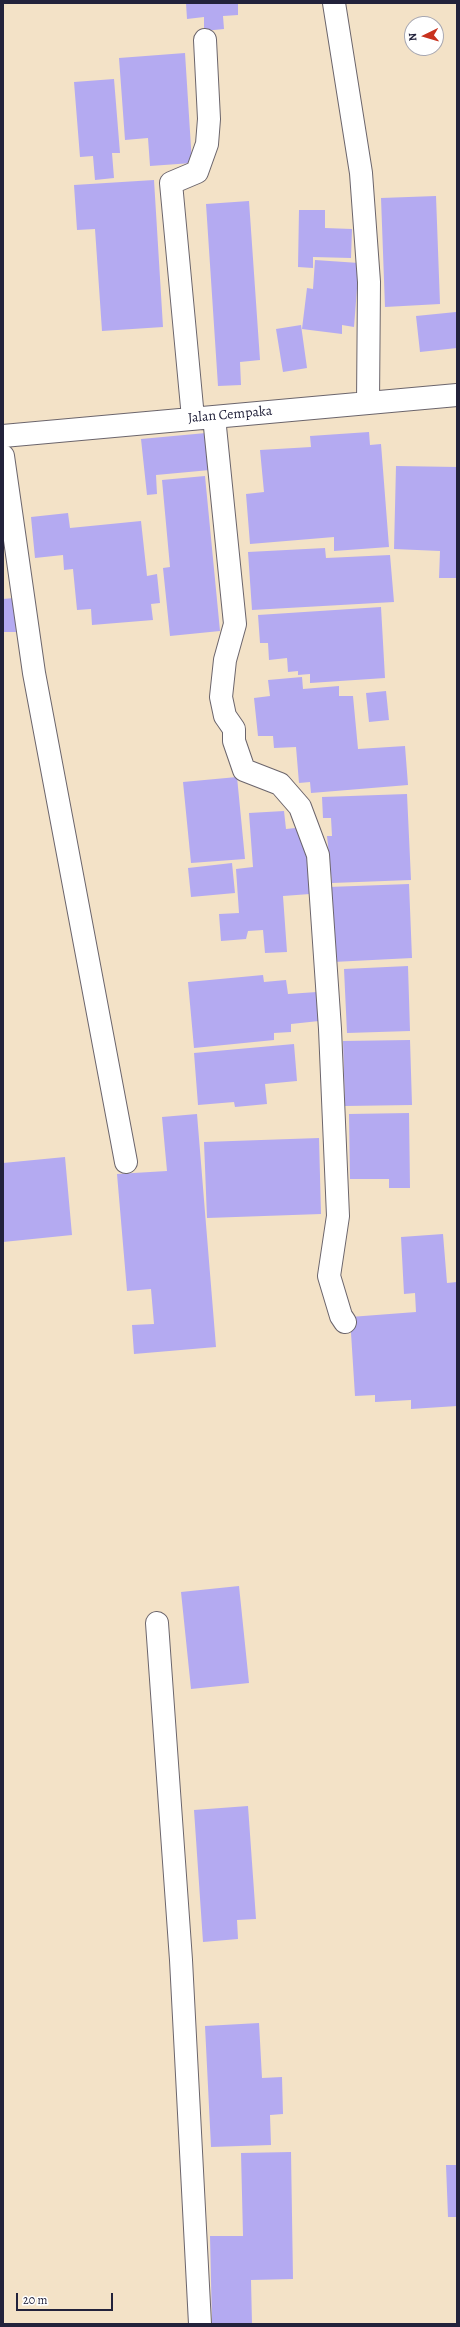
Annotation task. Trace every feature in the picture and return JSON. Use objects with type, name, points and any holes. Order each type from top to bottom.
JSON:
[{"type":"street","points":[[334,3],[361,173],[369,282],[368,403]]},
{"type":"street","points":[[193,418],[171,183],[197,172],[207,144],[209,119],[205,40]]},
{"type":"street","name":"Jalan Cempaka","points":[[3,436],[457,395]]},
{"type":"street","points":[[214,417],[235,624],[225,660],[221,697],[225,716],[234,729],[234,741],[244,770],[280,784],[300,807],[318,855],[331,1044],[338,1216],[329,1276],[341,1316],[345,1322]]},
{"type":"street","points":[[3,456],[34,673],[126,1162]]},
{"type":"street","points":[[157,1623],[181,1960],[200,2324]]},
{"type":"building","points":[[186,3],[238,3],[238,15],[223,16],[224,29],[204,31],[204,17],[187,19]]},
{"type":"building","points":[[185,53],[192,163],[150,166],[148,138],[125,140],[119,58]]},
{"type":"building","points":[[114,79],[120,153],[112,153],[114,178],[95,180],[93,156],[80,157],[74,82]]},
{"type":"building","points":[[154,180],[163,327],[102,331],[95,229],[77,230],[74,185]]},
{"type":"building","points":[[436,196],[440,304],[385,307],[381,198]]},
{"type":"building","points":[[249,201],[260,360],[240,362],[241,385],[218,386],[206,204]]},
{"type":"building","points":[[299,210],[325,210],[325,228],[352,229],[351,258],[313,257],[313,268],[298,267]]},
{"type":"building","points":[[315,260],[359,263],[354,327],[342,325],[342,334],[302,329],[307,288],[313,289]]},
{"type":"building","points":[[456,312],[457,348],[420,352],[416,316]]},
{"type":"building","points":[[301,325],[307,368],[283,372],[276,329]]},
{"type":"building","points":[[369,432],[370,445],[381,444],[389,547],[334,551],[334,537],[250,544],[246,494],[264,492],[260,450],[311,447],[310,436]]},
{"type":"building","points":[[206,433],[210,470],[156,475],[157,494],[147,495],[141,439]]},
{"type":"building","points":[[396,466],[457,467],[457,578],[439,578],[440,551],[394,549]]},
{"type":"building","points":[[205,476],[220,631],[170,636],[163,568],[170,567],[162,480]]},
{"type":"building","points":[[68,513],[70,528],[141,521],[147,576],[157,574],[160,603],[151,604],[153,620],[92,625],[91,609],[77,610],[73,569],[64,570],[63,555],[35,558],[31,517]]},
{"type":"building","points":[[325,548],[326,558],[390,555],[394,602],[252,610],[248,552]]},
{"type":"building","points":[[14,598],[16,632],[3,632],[3,599]]},
{"type":"building","points":[[381,607],[385,678],[310,683],[310,674],[298,675],[298,671],[288,672],[287,658],[269,660],[268,643],[260,643],[258,615]]},
{"type":"building","points":[[302,677],[303,689],[339,686],[339,696],[353,696],[358,749],[405,746],[408,785],[311,793],[310,782],[299,783],[296,747],[274,748],[273,736],[258,736],[254,698],[270,696],[268,680]]},
{"type":"building","points":[[386,691],[389,720],[369,722],[366,693]]},
{"type":"building","points":[[237,777],[245,859],[191,863],[183,782]]},
{"type":"building","points":[[407,794],[411,880],[332,883],[327,836],[332,836],[331,818],[323,818],[322,797]]},
{"type":"building","points":[[284,811],[286,829],[305,827],[310,894],[283,896],[287,952],[265,953],[263,930],[248,931],[246,939],[221,941],[219,914],[239,913],[236,869],[253,867],[249,813]]},
{"type":"building","points":[[232,863],[235,893],[191,897],[188,868]]},
{"type":"building","points":[[409,884],[412,958],[333,962],[332,940],[335,940],[333,907],[328,907],[328,887]]},
{"type":"building","points":[[408,966],[410,1031],[347,1033],[344,969]]},
{"type":"building","points":[[263,975],[264,982],[286,980],[288,994],[317,992],[319,1021],[291,1024],[291,1032],[274,1033],[274,1040],[194,1048],[188,982]]},
{"type":"building","points":[[410,1040],[412,1105],[345,1106],[343,1041]]},
{"type":"building","points":[[294,1044],[297,1081],[265,1084],[267,1104],[235,1107],[234,1102],[198,1105],[194,1053]]},
{"type":"building","points":[[409,1113],[410,1188],[389,1188],[389,1179],[350,1179],[349,1114]]},
{"type":"building","points":[[197,1114],[216,1347],[134,1354],[132,1325],[154,1324],[151,1289],[127,1291],[117,1174],[167,1171],[162,1117]]},
{"type":"building","points":[[319,1138],[321,1214],[207,1218],[204,1142]]},
{"type":"building","points":[[65,1157],[72,1235],[3,1242],[3,1163]]},
{"type":"building","points":[[443,1234],[447,1283],[457,1282],[457,1406],[411,1409],[411,1400],[375,1402],[375,1395],[355,1396],[350,1317],[416,1312],[415,1293],[404,1294],[401,1237]]},
{"type":"building","points":[[239,1586],[249,1683],[191,1689],[181,1592]]},
{"type":"building","points":[[248,1806],[256,1919],[237,1920],[238,1939],[203,1942],[194,1810]]},
{"type":"building","points":[[259,2023],[262,2078],[282,2077],[283,2114],[270,2115],[271,2145],[211,2147],[205,2026]]},
{"type":"building","points":[[291,2152],[293,2279],[251,2280],[252,2324],[212,2324],[210,2236],[243,2236],[241,2153]]},
{"type":"building","points":[[446,2165],[457,2165],[457,2217],[448,2217]]}]
